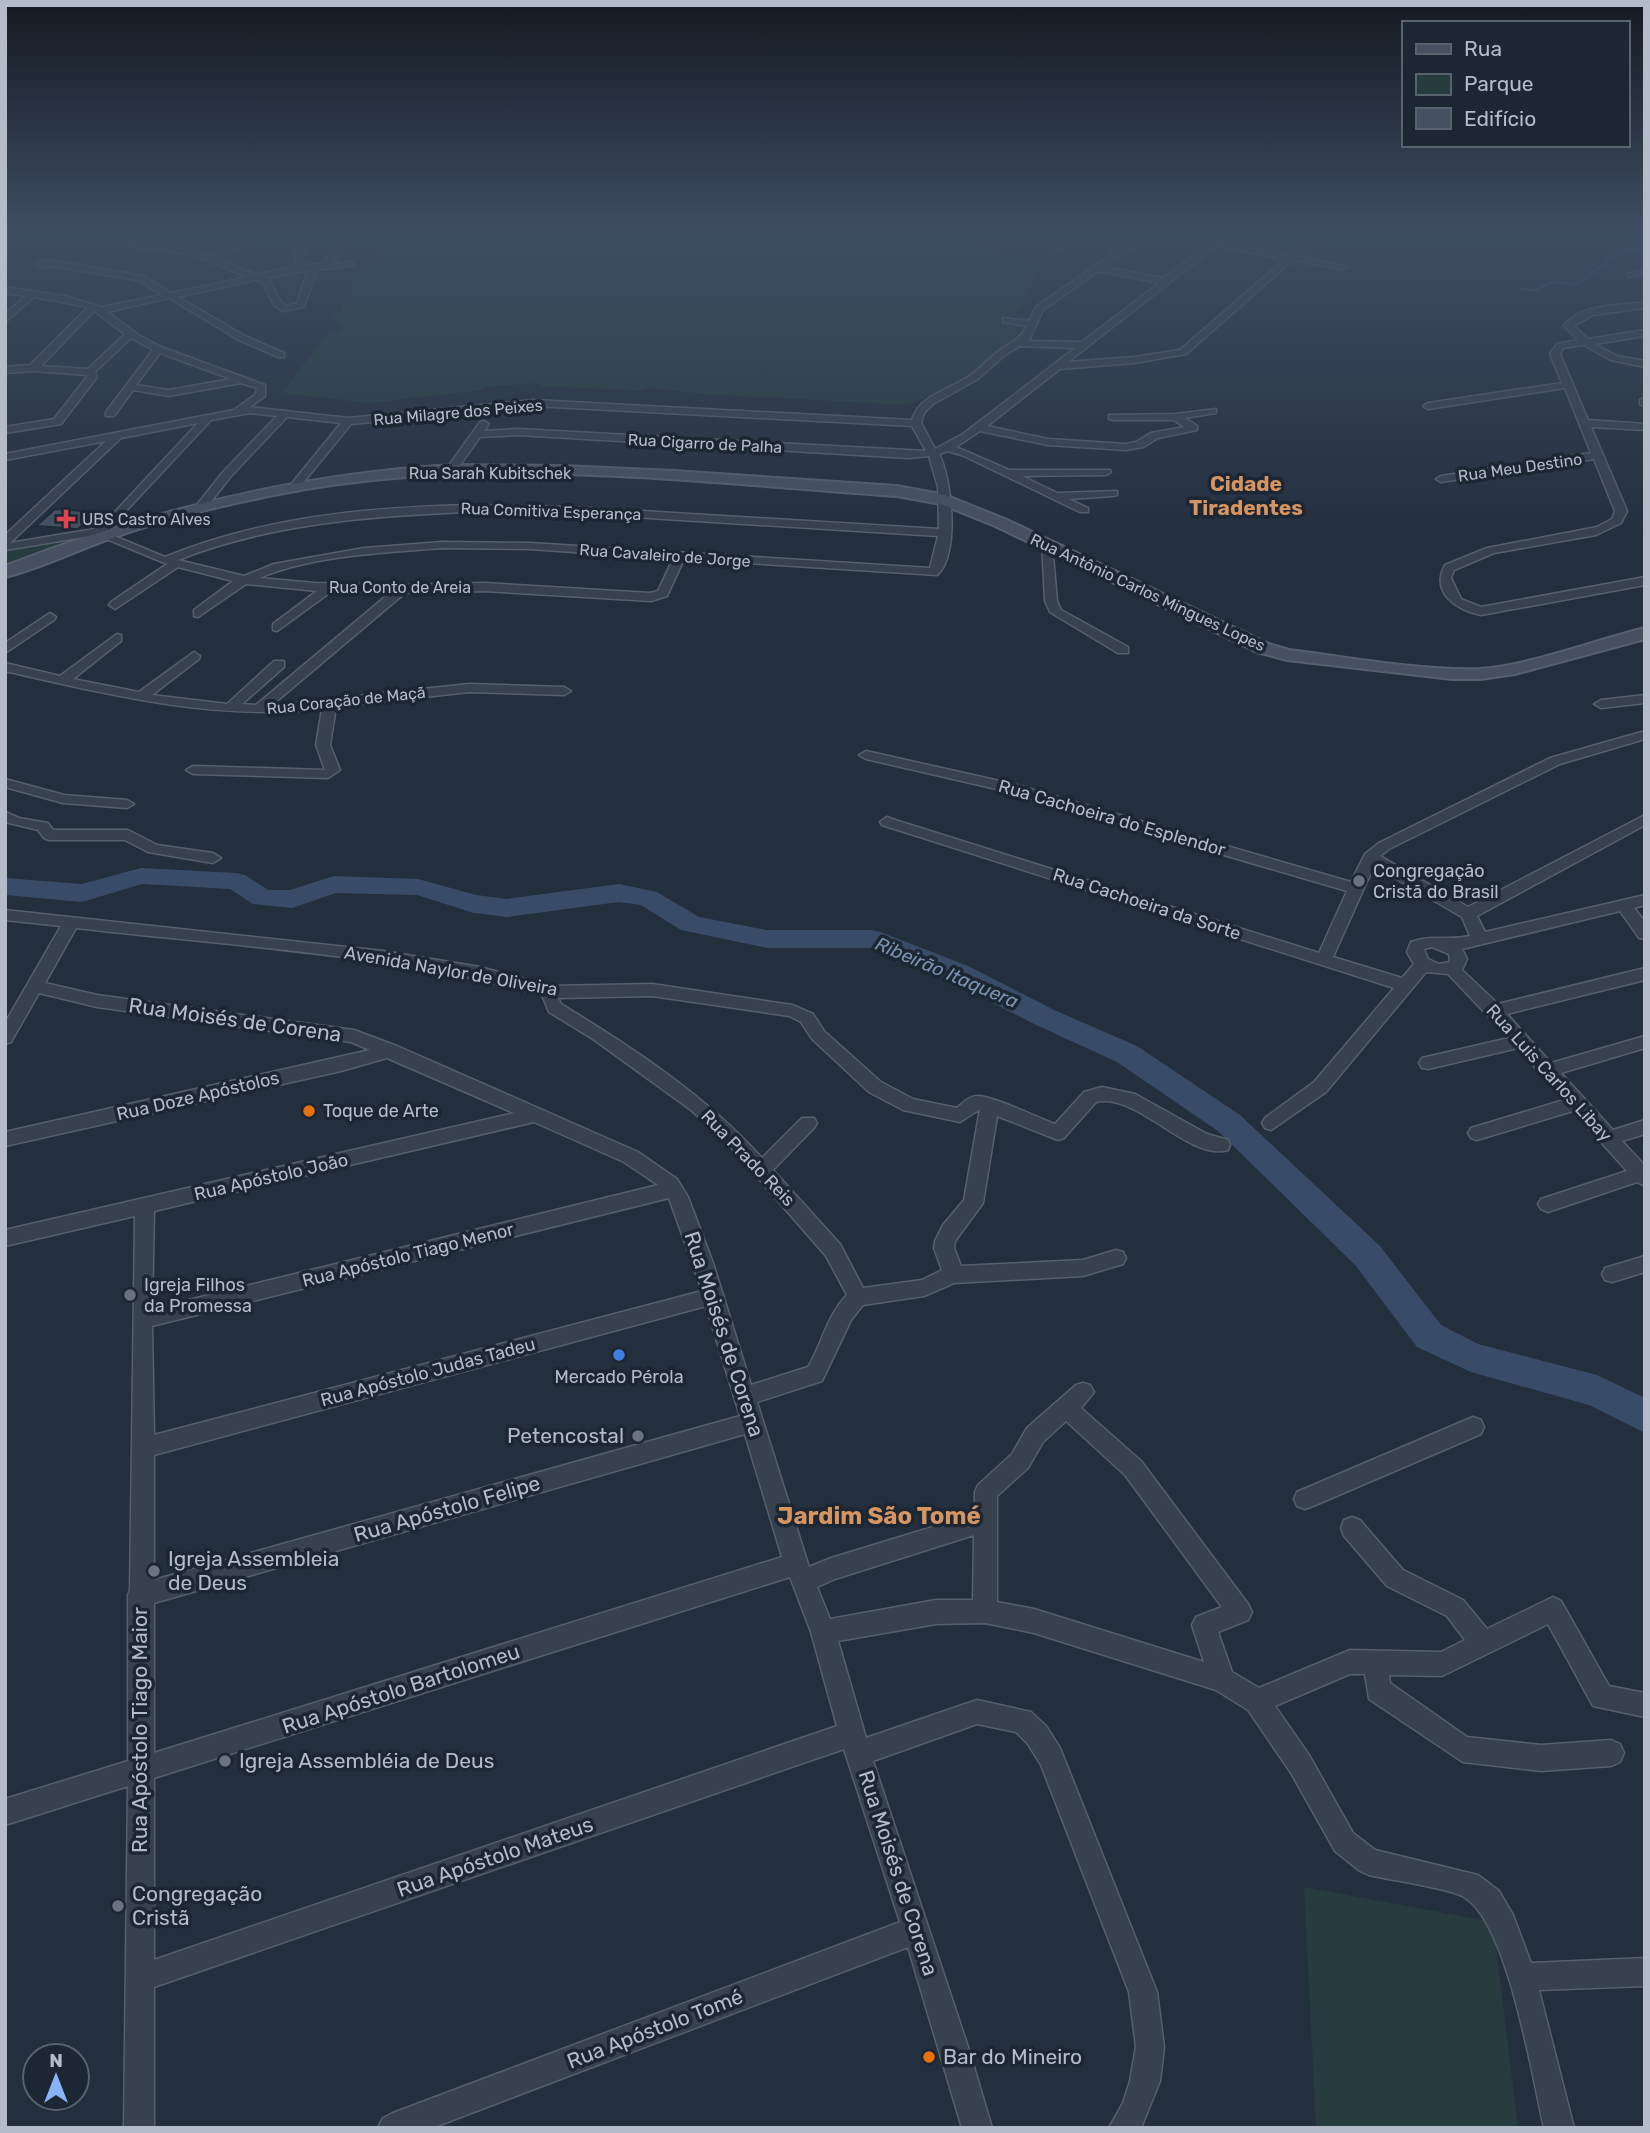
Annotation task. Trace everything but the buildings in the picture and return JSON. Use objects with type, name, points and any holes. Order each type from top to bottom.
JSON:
[{"type":"street","points":[[33,368],[69,335]]},
{"type":"street","points":[[5,370],[33,368],[90,372],[129,335]]},
{"type":"street","points":[[134,335],[158,349],[258,385],[263,391],[238,411]]},
{"type":"street","points":[[236,335],[281,355]]},
{"type":"street","points":[[916,423],[919,412],[929,402],[975,377],[1027,335]]},
{"type":"street","points":[[933,454],[948,448],[978,426],[1095,335]]},
{"type":"street","points":[[1055,366],[1134,360],[1184,352],[1204,335]]},
{"type":"street","points":[[1579,335],[1626,364],[1645,364]]},
{"type":"street","points":[[1634,335],[1586,341],[1556,349],[1555,354],[1620,511],[1617,521],[1610,527],[1469,558],[1449,568],[1445,578],[1455,602],[1481,611],[1645,580]]},
{"type":"street","points":[[1017,344],[1082,345]]},
{"type":"street","points":[[110,414],[158,349]]},
{"type":"street","points":[[5,430],[57,422],[92,377],[90,372]]},
{"type":"street","points":[[131,387],[169,393],[242,380]]},
{"type":"street","points":[[1427,406],[1567,385]]},
{"type":"street","name":"Rua Milagre dos Peixes","points":[[5,457],[238,411],[285,413],[348,421],[541,403],[916,423]]},
{"type":"street","points":[[451,470],[494,406]]},
{"type":"street","points":[[1113,417],[1176,417],[1212,411]]},
{"type":"street","points":[[202,506],[285,413]]},
{"type":"street","points":[[5,547],[103,533],[209,417]]},
{"type":"street","points":[[978,426],[1048,442],[1126,447],[1139,445],[1158,434],[1193,428],[1176,417]]},
{"type":"street","points":[[294,487],[348,421]]},
{"type":"street","name":"Rua Cavaleiro de Jorge","points":[[198,613],[243,580],[274,568],[325,558],[442,545],[505,545],[933,572],[939,565],[945,500],[933,454],[916,423]]},
{"type":"street","points":[[1583,423],[1645,427]]},
{"type":"street","name":"Rua Cigarro de Palha","points":[[477,434],[518,432],[909,455],[933,454]]},
{"type":"street","points":[[5,541],[118,435]]},
{"type":"street","points":[[948,448],[968,454],[1084,510]]},
{"type":"street","points":[[5,469],[23,454]]},
{"type":"street","name":"Rua Meu Destino","points":[[1441,478],[1598,455]]},
{"type":"street","name":"Rua Sarah Kubitschek","points":[[5,572],[103,533],[202,506],[294,487],[451,470],[665,477],[897,492],[945,500]]},
{"type":"street","points":[[1006,473],[1106,472]]},
{"type":"street","points":[[1051,496],[1113,493]]},
{"type":"street","name":"Rua Antônio Carlos Mingues Lopes","points":[[945,500],[1046,544],[1264,648],[1312,660],[1452,674],[1481,674],[1509,670],[1645,633]]},
{"type":"street","name":"Rua Comitiva Esperança","points":[[115,605],[170,562],[205,545],[288,526],[369,513],[442,508],[536,508],[943,533]]},
{"type":"street","name":"Rua Conto de Areia","points":[[103,533],[170,562],[243,580],[328,588],[402,590],[473,587],[651,597],[663,593],[680,556]]},
{"type":"street","points":[[1046,544],[1051,601],[1056,612],[1123,650]]},
{"type":"street","points":[[276,627],[328,588]]},
{"type":"street","points":[[259,709],[402,590]]},
{"type":"street","points":[[5,649],[50,617]]},
{"type":"street","points":[[64,680],[117,638]]},
{"type":"street","points":[[141,697],[194,656]]},
{"type":"street","points":[[230,708],[279,664]]},
{"type":"street","name":"Rua Coração de Maçã","points":[[5,667],[183,705],[230,708],[259,709],[330,704],[471,688],[564,691]]},
{"type":"street","points":[[1601,704],[1645,699]]},
{"type":"street","points":[[192,770],[328,774],[333,770],[323,745],[330,704]]},
{"type":"street","points":[[1324,960],[1370,857],[1400,837],[1555,761],[1645,735]]},
{"type":"street","name":"Rua Cachoeira do Esplendor","points":[[866,755],[1008,787],[1356,889]]},
{"type":"street","points":[[5,783],[63,799],[127,804]]},
{"type":"street","points":[[5,816],[15,822],[43,826],[49,835],[128,835],[153,849],[213,858]]},
{"type":"street","points":[[1468,914],[1645,819]]},
{"type":"street","name":"Rua Cachoeira da Sorte","points":[[887,822],[1407,986]]},
{"type":"street","points":[[1370,857],[1468,914],[1480,940]]},
{"type":"street","points":[[1450,946],[1460,959],[1458,965],[1443,970],[1423,964],[1415,951],[1416,946],[1431,941],[1450,946],[1645,900]]},
{"type":"street","points":[[1625,905],[1645,934]]},
{"type":"street","name":"Avenida Naylor de Oliveira","points":[[5,915],[383,957],[480,973],[551,992],[652,990],[792,1011],[807,1018],[818,1035],[875,1087],[893,1098],[909,1105],[950,1115],[966,1113],[975,1102],[990,1104]]},
{"type":"street","points":[[5,1038],[70,924]]},
{"type":"street","points":[[1271,1123],[1320,1087],[1423,964]]},
{"type":"street","name":"Rua Luis Carlos Libay","points":[[1452,968],[1495,1011],[1642,1176]]},
{"type":"street","points":[[1495,1011],[1645,974]]},
{"type":"street","name":"Rua Moisés de Corena","points":[[35,986],[131,1006],[327,1030],[354,1036],[631,1157],[655,1171],[674,1189],[713,1296],[800,1573],[823,1632],[977,2128]]},
{"type":"street","name":"Rua Prado Reis","points":[[551,992],[550,999],[555,1008],[599,1035],[697,1105],[728,1132],[833,1251],[858,1297]]},
{"type":"street","points":[[1428,1063],[1521,1041]]},
{"type":"street","points":[[1548,1070],[1645,1042]]},
{"type":"street","name":"Rua Doze Apóstolos","points":[[5,1139],[341,1065],[391,1050]]},
{"type":"street","points":[[951,1275],[952,1269],[944,1248],[945,1241],[973,1203],[990,1104],[1058,1133],[1090,1097],[1102,1094],[1129,1099],[1202,1140],[1221,1145]]},
{"type":"street","points":[[1477,1133],[1576,1103]]},
{"type":"street","name":"Rua Apóstolo João","points":[[5,1238],[537,1115]]},
{"type":"street","points":[[762,1169],[808,1123]]},
{"type":"street","points":[[1608,1139],[1645,1127]]},
{"type":"street","points":[[1548,1204],[1642,1176]]},
{"type":"street","name":"Rua Apóstolo Tiago Menor","points":[[142,1320],[674,1189]]},
{"type":"street","name":"Rua Apóstolo Tiago Maior","points":[[139,2128],[144,1448],[142,1320],[145,1206]]},
{"type":"street","points":[[745,1396],[815,1374],[842,1314],[858,1297],[924,1288],[951,1275],[1073,1269],[1098,1265],[1116,1258]]},
{"type":"street","points":[[1612,1274],[1645,1264]]},
{"type":"street","name":"Rua Apóstolo Judas Tadeu","points":[[144,1448],[713,1296]]},
{"type":"street","points":[[985,1611],[986,1492],[1020,1461],[1035,1435],[1083,1392]]},
{"type":"street","points":[[1066,1408],[1133,1468],[1240,1612],[1204,1625],[1222,1680]]},
{"type":"street","name":"Rua Apóstolo Felipe","points":[[141,1595],[753,1422]]},
{"type":"street","points":[[1305,1499],[1473,1427]]},
{"type":"street","name":"Rua Apóstolo Bartolomeu","points":[[5,1812],[800,1573],[831,1569],[986,1521]]},
{"type":"street","points":[[1352,1528],[1395,1578],[1455,1608],[1483,1644]]},
{"type":"street","points":[[1257,1701],[1350,1662],[1442,1664],[1553,1609],[1602,1697],[1645,1706]]},
{"type":"street","points":[[823,1632],[936,1612],[985,1611],[1034,1621],[1222,1680],[1257,1701],[1300,1764],[1343,1842],[1369,1862],[1469,1884],[1489,1902],[1503,1925],[1522,1977],[1559,2128]]},
{"type":"street","points":[[1376,1663],[1378,1690],[1463,1749],[1541,1758],[1611,1753]]},
{"type":"street","name":"Rua Apóstolo Mateus","points":[[138,1979],[856,1743],[977,1712],[1021,1721],[1037,1735],[1051,1757],[1143,1992],[1150,2047],[1145,2081],[1135,2111],[1124,2128]]},
{"type":"street","name":"Rua Apóstolo Tomé","points":[[393,2128],[916,1930]]},
{"type":"street","points":[[1522,1977],[1645,1972]]},
{"type":"green space","points":[[327,335],[1015,335],[970,375],[909,405],[704,394],[646,388],[644,391],[540,386],[539,383],[482,387],[482,390],[371,403],[288,394],[283,391]]},
{"type":"green space","points":[[96,533],[5,569],[5,549]]},
{"type":"green space","points":[[1304,1887],[1493,1922],[1518,2128],[1316,2128]]},
{"type":"waterway","name":"Ribeirão Itaquera","points":[[5,886],[82,893],[141,876],[236,881],[262,898],[292,899],[334,884],[418,887],[474,904],[507,908],[619,893],[648,898],[691,924],[767,939],[873,939],[958,973],[1044,1017],[1127,1054],[1229,1123],[1368,1256],[1429,1336],[1471,1357],[1597,1391],[1645,1417]]},
{"type":"place","name":"UBS Castro Alves","points":[[66,519]]},
{"type":"place","name":"Congregação Cristã do Brasil","points":[[1359,881]]},
{"type":"place","name":"Toque de Arte","points":[[309,1111]]},
{"type":"place","name":"Igreja Filhos da Promessa","points":[[130,1295]]},
{"type":"place","name":"Mercado Pérola","points":[[619,1355]]},
{"type":"place","name":"Petencostal","points":[[638,1436]]},
{"type":"place","name":"Igreja Assembleia de Deus","points":[[154,1571]]},
{"type":"place","name":"Igreja Assembléia de Deus","points":[[225,1761]]},
{"type":"place","name":"Congregação Cristã","points":[[118,1906]]},
{"type":"place","name":"Bar do Mineiro","points":[[929,2057]]},
{"type":"district","name":"Cidade Tiradentes","points":[[1246,496]]},
{"type":"district","name":"Jardim São Tomé","points":[[879,1516]]}]
